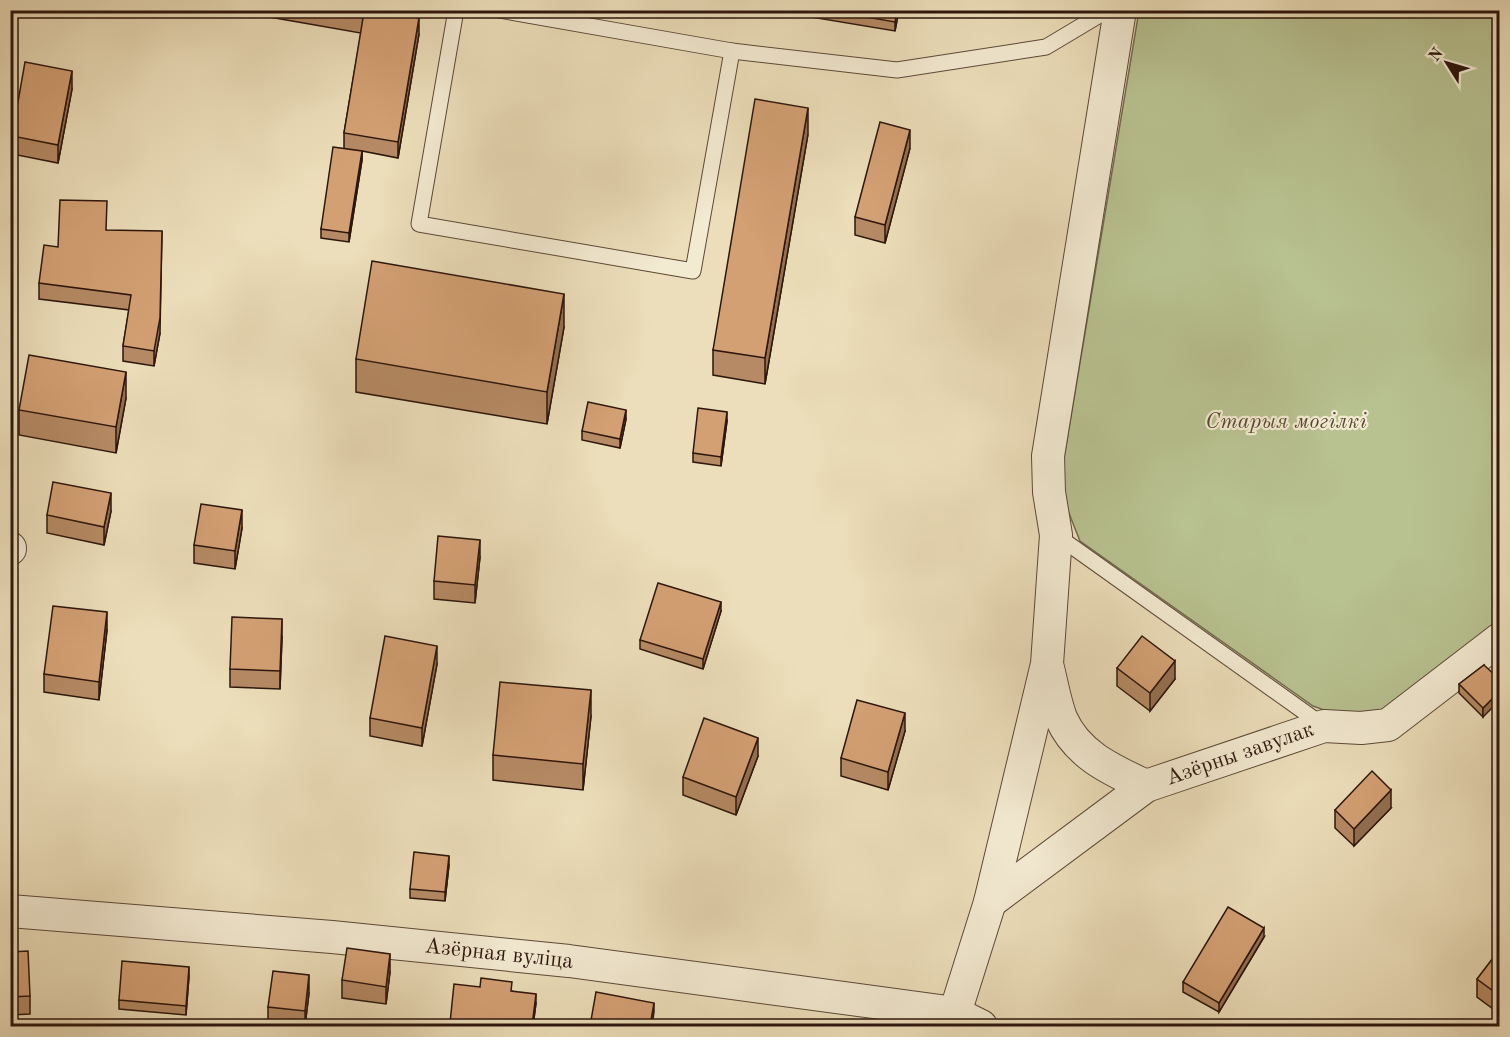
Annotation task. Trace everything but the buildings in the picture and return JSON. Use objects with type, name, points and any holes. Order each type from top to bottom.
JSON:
[{"type":"street","points":[[955,1022],[990,902],[1047,664],[1056,535],[1049,492],[1048,456],[1120,10]]},
{"type":"street","name":"Азёрны завулак","points":[[990,902],[1146,786],[1324,726],[1361,728],[1388,725],[1500,639]]},
{"type":"street","points":[[1047,664],[1061,718],[1079,747],[1106,767],[1146,786]]},
{"type":"street","name":"Азёрная вуліца","points":[[10,911],[332,937],[569,961],[955,1022]]},
{"type":"lane","points":[[456,10],[419,224],[693,271],[732,51]]},
{"type":"lane","points":[[499,10],[732,51],[897,70],[1046,47],[1108,10]]},
{"type":"lane","points":[[1056,535],[1324,726]]},
{"type":"green space","name":"Старыя могілкі","points":[[1139,11],[1499,11],[1499,625],[1388,716],[1351,720],[1313,706],[1080,541],[1059,488]]}]
